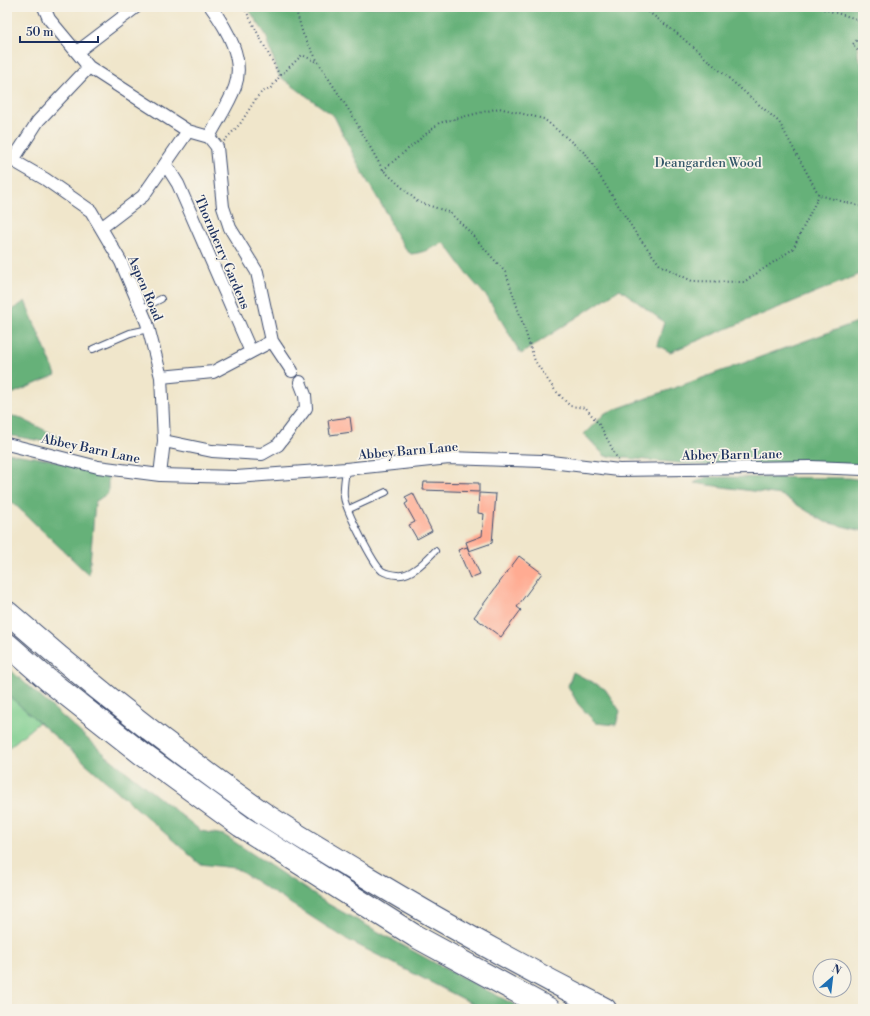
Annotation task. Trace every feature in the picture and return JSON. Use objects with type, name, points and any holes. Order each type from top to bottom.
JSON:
[{"type":"highway","points":[[7,612],[52,651],[147,727],[264,813],[435,918],[520,966],[605,1009]]},
{"type":"highway","points":[[7,644],[48,680],[136,749],[241,826],[415,936],[550,1009]]},
{"type":"street","points":[[44,7],[49,19],[89,67],[188,131],[209,137],[217,147],[223,207],[230,228],[257,272],[272,341],[292,371]]},
{"type":"street","points":[[77,52],[136,7]]},
{"type":"street","points":[[209,137],[235,86],[238,59],[229,37],[211,7]]},
{"type":"street","points":[[10,158],[38,121],[89,67]]},
{"type":"street","points":[[101,228],[143,196],[166,165],[188,131]]},
{"type":"street","name":"Aspen Road","points":[[10,158],[91,211],[121,262],[149,329],[161,377],[164,441],[160,476]]},
{"type":"street","name":"Thornberry Gardens","points":[[166,165],[178,184],[251,352]]},
{"type":"street","points":[[161,377],[212,372],[272,341]]},
{"type":"street","points":[[164,441],[212,451],[262,454],[278,445],[306,408],[305,395],[300,382]]},
{"type":"street","name":"Abbey Barn Lane","points":[[7,444],[98,467],[160,476],[236,477],[346,470],[449,458],[542,461],[619,470],[811,467],[863,469]]},
{"type":"lane","points":[[141,309],[161,299]]},
{"type":"lane","points":[[93,349],[130,333],[149,329]]},
{"type":"lane","points":[[346,470],[343,488],[344,499],[372,560],[383,571],[398,576],[408,573],[419,566],[435,551]]},
{"type":"lane","points":[[349,509],[386,492]]},
{"type":"path","points":[[244,7],[280,76]]},
{"type":"path","points":[[295,7],[302,34],[352,115],[383,170],[418,202],[449,212],[469,231],[506,273],[535,361],[554,389],[570,406],[586,408],[601,427],[618,459],[619,470]]},
{"type":"path","points":[[642,7],[679,35],[779,122],[819,195],[863,207]]},
{"type":"path","points":[[816,7],[857,19],[863,28],[861,36],[853,44],[863,58]]},
{"type":"path","points":[[217,147],[240,124],[257,97],[262,92],[270,90],[280,76],[302,55],[318,62]]},
{"type":"path","points":[[383,170],[438,123],[499,108],[544,119],[586,154],[634,232],[660,265],[692,281],[744,282],[793,249],[819,195]]},
{"type":"green space","name":"Deangarden Wood","points":[[247,7],[863,7],[863,41],[858,46],[858,56],[863,67],[863,273],[670,352],[657,345],[664,322],[620,289],[521,354],[488,298],[471,279],[446,245],[443,243],[411,254],[405,249],[393,229],[387,214],[362,172],[334,116],[279,76],[266,35]]},
{"type":"green space","points":[[25,301],[56,375],[7,396],[7,314]]},
{"type":"green space","points":[[863,320],[863,469],[720,467],[605,456],[584,434],[605,413]]},
{"type":"green space","points":[[7,415],[18,417],[61,438],[58,444],[7,435]]},
{"type":"green space","points":[[7,453],[47,459],[108,477],[108,493],[95,502],[89,575],[7,497]]},
{"type":"green space","points":[[706,477],[849,478],[863,480],[863,531],[825,522],[781,495],[694,483]]},
{"type":"green space","points":[[7,667],[108,757],[201,831],[224,835],[328,904],[442,967],[523,1009],[483,1009],[346,939],[235,868],[200,864],[7,694]]},
{"type":"green space","points":[[573,672],[605,689],[620,711],[616,725],[596,723],[578,704],[568,686]]},
{"type":"green space","points":[[7,694],[39,722],[7,749]]},
{"type":"building","points":[[350,417],[352,432],[330,435],[328,420]]},
{"type":"building","points":[[424,482],[479,483],[479,492],[423,490]]},
{"type":"building","points":[[413,493],[432,531],[417,539],[409,525],[415,522],[405,504],[408,502],[405,497]]},
{"type":"building","points":[[479,493],[496,494],[492,543],[469,551],[466,542],[482,536],[484,514],[478,513]]},
{"type":"building","points":[[467,547],[480,574],[470,578],[458,550]]},
{"type":"building","points":[[519,556],[542,573],[517,607],[521,610],[501,637],[474,617]]}]
